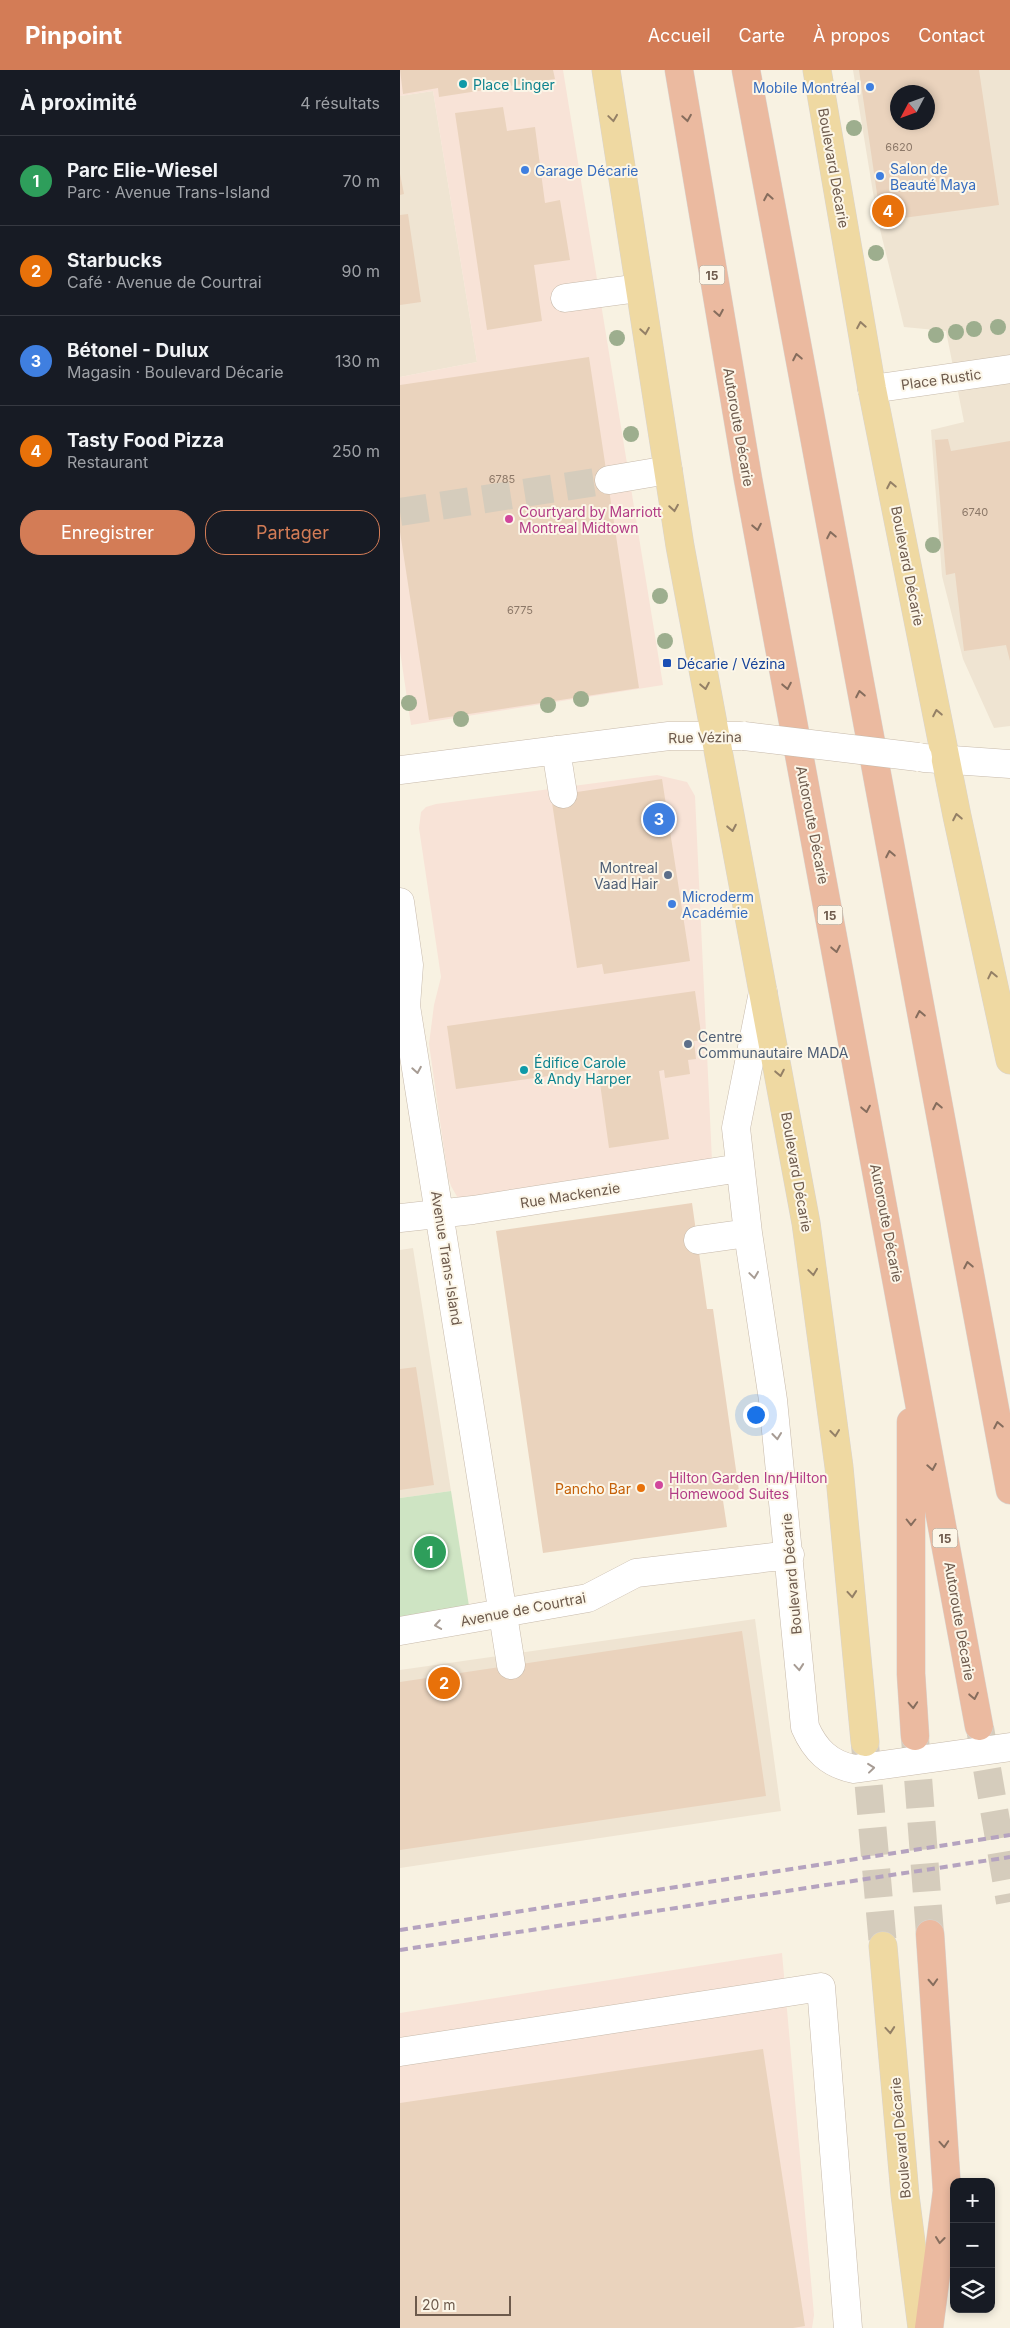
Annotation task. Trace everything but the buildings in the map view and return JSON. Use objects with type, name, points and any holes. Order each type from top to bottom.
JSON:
[{"type":"highway","name":"Autoroute Décarie","points":[[679,70],[747,469],[979,1726]]},
{"type":"highway","points":[[746,70],[789,313],[1010,1490]]},
{"type":"highway","points":[[911,1350],[911,1674],[915,1736]]},
{"type":"highway","points":[[929,2328],[947,2192],[930,1934]]},
{"type":"main road","name":"Boulevard Décarie","points":[[606,70],[638,288],[714,736],[806,1224],[840,1467],[865,1742]]},
{"type":"main road","name":"Boulevard Décarie","points":[[816,70],[872,389],[946,761],[1010,1060]]},
{"type":"main road","name":"Boulevard Décarie","points":[[883,1946],[905,2194],[922,2328]]},
{"type":"street","points":[[566,298],[638,288]]},
{"type":"street","name":"Place Rustic","points":[[872,389],[1010,369]]},
{"type":"street","points":[[609,480],[668,470]]},
{"type":"street","name":"Rue Vézina","points":[[400,770],[669,736],[744,736],[946,761],[1010,764]]},
{"type":"street","points":[[556,750],[563,794]]},
{"type":"street","name":"Avenue Trans-Island","points":[[400,902],[409,964],[406,1006],[511,1665]]},
{"type":"street","name":"Boulevard Décarie","points":[[763,991],[736,1128],[748,1233],[773,1400],[790,1555],[805,1727],[816,1748],[825,1757],[843,1767],[854,1770],[1010,1747]]},
{"type":"street","name":"Rue Mackenzie","points":[[400,1218],[440,1212],[473,1210],[740,1168]]},
{"type":"street","points":[[698,1240],[748,1233]]},
{"type":"street","name":"Avenue de Courtrai","points":[[400,1631],[588,1598],[636,1573],[790,1555]]},
{"type":"street","points":[[400,2052],[821,1987],[848,2328]]},
{"type":"shaded area","points":[[400,70],[563,70],[663,685],[411,725],[400,651],[400,377],[477,362],[433,91],[400,96]]},
{"type":"shaded area","points":[[853,70],[1010,70],[1010,726],[994,728],[963,659],[942,576],[931,430],[964,422],[946,331],[904,327],[877,217]]},
{"type":"shaded area","points":[[433,91],[477,362],[400,377],[400,96]]},
{"type":"shaded area","points":[[657,775],[687,782],[695,796],[712,1161],[459,1200],[448,1177],[429,1044],[434,1005],[441,977],[419,828],[421,812],[426,807],[436,804]]},
{"type":"shaded area","points":[[413,1248],[451,1491],[400,1498],[400,1250]]},
{"type":"shaded area","points":[[755,1619],[781,1811],[400,1868],[400,1670]]},
{"type":"shaded area","points":[[782,1953],[814,2315],[812,2328],[400,2328],[400,2013]]},
{"type":"green space","points":[[451,1491],[469,1606],[400,1617],[400,1498]]},
{"type":"tunnel","points":[[400,512],[609,480]]},
{"type":"tunnel","points":[[980,1728],[1010,1902]]},
{"type":"tunnel","points":[[915,1738],[930,1934]]},
{"type":"tunnel","points":[[865,1744],[883,1946]]},
{"type":"railway","points":[[400,1930],[1010,1835]]},
{"type":"railway","points":[[400,1950],[1010,1857]]},
{"type":"place","name":"Place Linger","points":[[463,84]]},
{"type":"place","name":"Mobile Montréal","points":[[870,87]]},
{"type":"place","name":"Garage Décarie","points":[[525,170]]},
{"type":"place","name":"Salon de Beauté Maya","points":[[880,176]]},
{"type":"place","name":"Tasty Food Pizza","points":[[888,211]]},
{"type":"place","name":"Courtyard by Marriott Montreal Midtown","points":[[509,519]]},
{"type":"place","name":"Décarie / Vézina","points":[[667,663]]},
{"type":"place","name":"Bétonel - Dulux","points":[[659,819]]},
{"type":"place","name":"Montreal Vaad Hair","points":[[668,875]]},
{"type":"place","name":"Microderm Académie","points":[[672,904]]},
{"type":"place","name":"Centre Communautaire MADA","points":[[688,1044]]},
{"type":"place","name":"Édifice Carole & Andy Harper","points":[[524,1070]]},
{"type":"place","name":"Hilton Garden Inn/Hilton Homewood Suites","points":[[659,1485]]},
{"type":"place","name":"Pancho Bar","points":[[641,1488]]},
{"type":"place","name":"Parc Elie-Wiesel","points":[[430,1552]]},
{"type":"place","name":"Starbucks","points":[[444,1683]]}]
